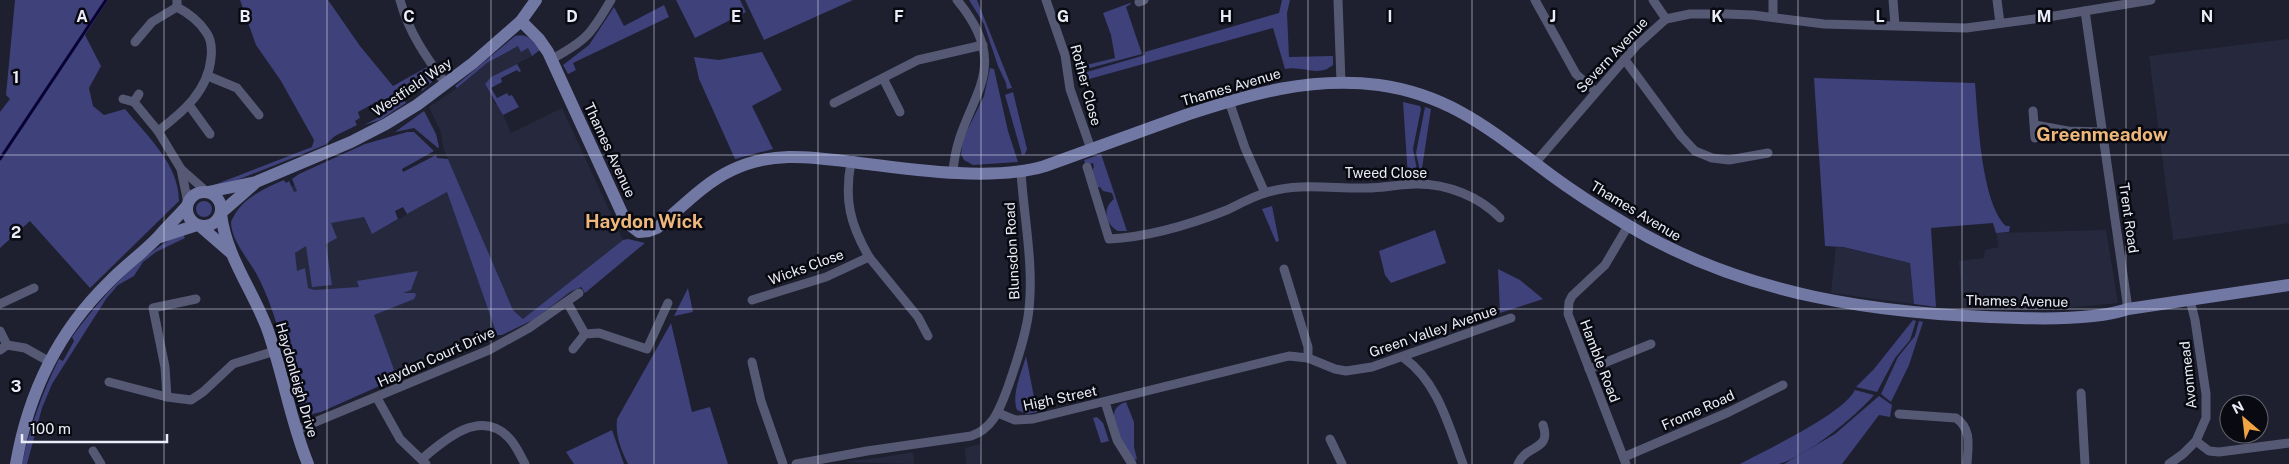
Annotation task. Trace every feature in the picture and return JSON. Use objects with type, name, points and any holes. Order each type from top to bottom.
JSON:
[{"type":"street","points":[[400,0],[418,45],[446,84]]},
{"type":"street","name":"Westfield Way","points":[[16,464],[28,415],[50,362],[67,333],[94,298],[117,274],[158,237],[196,194],[256,182],[377,129],[406,112],[446,84],[521,22],[536,0]]},
{"type":"street","points":[[552,59],[588,37],[611,0]]},
{"type":"street","points":[[953,172],[958,137],[982,83],[985,60],[983,45],[974,24],[958,0]]},
{"type":"street","name":"Rother Close","points":[[1046,0],[1065,55],[1070,89],[1090,148]]},
{"type":"street","points":[[1338,0],[1341,82]]},
{"type":"street","points":[[1535,0],[1576,74],[1596,92]]},
{"type":"street","points":[[1652,0],[1666,19]]},
{"type":"street","points":[[1773,0],[1773,17]]},
{"type":"street","points":[[1893,0],[1895,25]]},
{"type":"street","points":[[1997,0],[2000,23]]},
{"type":"street","name":"Severn Avenue","points":[[1535,163],[1648,34],[1666,19],[1690,14],[1726,14],[1773,17],[1824,24],[1966,28],[2085,11],[2109,3],[2151,0]]},
{"type":"street","points":[[135,42],[152,22],[177,3],[199,23],[209,36],[212,50],[208,76],[188,106],[158,131]]},
{"type":"street","name":"Trent Road","points":[[2085,11],[2128,309]]},
{"type":"street","name":"Thames Avenue","points":[[521,22],[539,39],[552,59],[626,222],[636,231],[646,232],[657,228],[716,179],[748,164],[770,158],[796,156],[953,172],[1021,172],[1044,166],[1090,148],[1229,101],[1292,86],[1341,82],[1378,85],[1425,95],[1489,128],[1559,181],[1628,226],[1674,252],[1721,271],[1795,293],[1840,302],[1921,312],[1999,318],[2116,314],[2128,309],[2289,284]]},
{"type":"street","points":[[834,103],[928,57],[983,45]]},
{"type":"street","points":[[1625,60],[1681,136],[1695,151],[1712,158],[1729,160],[1768,153]]},
{"type":"street","points":[[208,76],[237,88],[260,115]]},
{"type":"street","points":[[882,78],[900,112]]},
{"type":"street","points":[[123,99],[136,98],[181,169],[219,199],[221,213]]},
{"type":"street","points":[[1229,101],[1245,148],[1265,193]]},
{"type":"street","points":[[188,106],[210,134]]},
{"type":"street","points":[[2033,111],[2035,138]]},
{"type":"street","points":[[2035,125],[2068,131],[2102,132]]},
{"type":"street","name":"Wicks Close","points":[[851,162],[846,192],[848,206],[858,238],[868,258],[918,317],[928,336]]},
{"type":"street","name":"Tweed Close","points":[[1087,167],[1109,239],[1174,229],[1202,220],[1265,193],[1327,186],[1369,188],[1417,184],[1428,185],[1466,195],[1484,205],[1500,218]]},
{"type":"street","points":[[181,169],[190,219],[198,226]]},
{"type":"street","name":"Blunsdon Road","points":[[998,413],[1018,355],[1029,310],[1029,270],[1021,172]]},
{"type":"street","name":"Westfield Way","points":[[158,237],[198,226],[211,225],[218,221],[221,213],[256,182]]},
{"type":"street","name":"Haydonleigh Drive","points":[[221,213],[230,252],[255,299],[275,351],[296,430],[308,464]]},
{"type":"street","name":"Haydonleigh Drive","points":[[198,226],[230,252]]},
{"type":"street","name":"Hamble Road","points":[[1625,461],[1568,314],[1569,302],[1605,265],[1628,226]]},
{"type":"street","name":"Wicks Close","points":[[752,300],[826,277],[868,258]]},
{"type":"street","points":[[1284,269],[1308,347],[1308,358]]},
{"type":"street","points":[[0,304],[34,288]]},
{"type":"street","name":"Haydon Court Drive","points":[[296,430],[489,350],[529,328],[579,293]]},
{"type":"street","points":[[167,397],[166,367],[153,308],[196,299]]},
{"type":"street","name":"Avonmead","points":[[2169,464],[2196,441],[2203,427],[2207,408],[2196,326],[2190,300]]},
{"type":"street","points":[[567,302],[585,334]]},
{"type":"street","points":[[573,350],[585,334],[599,333],[647,349],[668,303]]},
{"type":"street","name":"Green Valley Avenue","points":[[1308,358],[1327,368],[1346,371],[1372,367],[1404,358],[1511,318]]},
{"type":"street","points":[[0,331],[4,348],[25,348],[50,362]]},
{"type":"street","points":[[1589,369],[1651,344]]},
{"type":"street","points":[[109,382],[167,397],[191,400],[203,392],[233,364],[275,351]]},
{"type":"street","name":"High Street","points":[[998,413],[1015,420],[1024,421],[1289,356],[1308,358]]},
{"type":"street","points":[[1404,358],[1413,365],[1438,399],[1463,464]]},
{"type":"street","points":[[752,362],[761,401],[783,464]]},
{"type":"street","name":"Frome Road","points":[[1625,461],[1783,385]]},
{"type":"street","points":[[2081,393],[2085,464]]},
{"type":"street","points":[[377,398],[400,439],[424,461],[457,433],[473,426],[483,425],[498,430],[508,437],[525,464]]},
{"type":"street","points":[[1105,402],[1118,440],[1132,464]]},
{"type":"street","points":[[796,464],[867,451],[971,436],[988,427],[998,413]]},
{"type":"street","points":[[1899,414],[1956,418],[1961,421],[1967,432],[1967,464]]},
{"type":"street","points":[[1518,464],[1522,456],[1545,441],[1547,435],[1543,425]]},
{"type":"street","points":[[1330,439],[1342,464]]},
{"type":"street","points":[[2196,441],[2209,451],[2219,452],[2289,444]]},
{"type":"street","points":[[92,451],[101,464]]},
{"type":"shaded area","points":[[15,0],[108,0],[85,35],[101,66],[89,88],[93,106],[104,115],[125,109],[160,151],[174,175],[178,188],[179,201],[90,288],[30,221],[0,248],[0,112],[10,99],[6,95]]},
{"type":"shaded area","points":[[240,0],[328,0],[360,46],[393,86],[427,67],[432,82],[422,91],[419,88],[404,99],[406,103],[380,120],[364,125],[385,114],[378,101],[358,112],[360,118],[355,121],[357,125],[335,136],[325,145],[225,185],[206,188],[312,147],[314,140],[281,81],[256,45]]},
{"type":"shaded area","points":[[676,0],[740,0],[746,12],[695,38]]},
{"type":"shaded area","points":[[745,0],[853,0],[764,40]]},
{"type":"shaded area","points":[[969,0],[977,0],[1012,88],[1007,89],[984,24]]},
{"type":"shaded area","points":[[1282,0],[1290,0],[1287,13],[1289,57],[1333,56],[1333,65],[1322,71],[1285,69],[1273,28],[1082,81],[1080,74],[1145,55],[1145,52],[1279,13]]},
{"type":"shaded area","points":[[1130,3],[1126,7],[1142,54],[1075,72],[1074,68],[1115,58],[1111,35],[1103,13]]},
{"type":"shaded area","points":[[664,5],[669,17],[573,63],[576,70],[568,74],[563,65],[589,45],[614,7],[624,26]]},
{"type":"shaded area","points":[[515,36],[527,37],[540,50],[532,56],[528,48],[521,52],[518,46],[487,63],[457,88],[455,86]]},
{"type":"shaded area","points":[[2289,39],[2289,223],[2173,240],[2149,56]]},
{"type":"shaded area","points":[[518,46],[528,48],[532,56],[491,77],[485,84],[495,104],[498,103],[511,133],[562,108],[623,240],[523,319],[513,310],[443,147],[441,132],[429,107],[457,88],[487,63]]},
{"type":"shaded area","points":[[762,52],[782,90],[752,106],[773,149],[735,159],[699,79],[694,57],[719,60]]},
{"type":"shaded area","points":[[517,64],[521,71],[517,70],[501,78],[502,82],[491,88],[497,98],[507,93],[509,96],[512,95],[519,107],[503,115],[485,84],[491,77]]},
{"type":"shaded area","points":[[990,68],[994,69],[1008,131],[1018,162],[973,165],[964,160],[961,154],[963,139],[984,96]]},
{"type":"shaded area","points":[[1814,78],[1975,83],[1982,159],[1986,180],[1998,215],[2006,226],[2010,226],[2009,232],[1996,233],[1993,223],[1931,228],[1936,307],[1914,304],[1910,263],[1843,247],[1825,246]]},
{"type":"shaded area","points":[[1013,92],[1027,149],[1025,154],[1022,155],[1005,95]]},
{"type":"shaded area","points":[[1403,102],[1420,106],[1421,109],[1413,149],[1418,175],[1408,177]]},
{"type":"shaded area","points":[[1425,107],[1431,109],[1421,175],[1416,153]]},
{"type":"shaded area","points":[[424,111],[436,134],[438,148],[414,128],[395,132]]},
{"type":"shaded area","points":[[407,132],[414,132],[434,151],[402,169],[403,172],[436,155],[437,158],[448,159],[513,310],[523,319],[623,240],[628,239],[645,243],[585,293],[581,287],[570,292],[535,319],[502,335],[497,335],[447,192],[407,214],[403,207],[395,211],[398,219],[372,234],[364,217],[331,223],[337,238],[326,244],[332,285],[312,287],[306,246],[295,253],[297,271],[305,268],[308,288],[314,290],[359,287],[357,281],[418,271],[411,290],[403,293],[415,293],[416,295],[414,299],[374,315],[397,378],[321,412],[304,416],[301,412],[271,306],[256,273],[237,242],[231,222],[246,201],[268,187],[284,180],[286,183],[289,181],[294,192],[297,191],[292,179],[299,174],[365,144]]},
{"type":"shaded area","points":[[1101,154],[1127,231],[1118,231],[1110,224],[1107,211],[1114,199],[1112,193],[1103,191],[1100,187],[1096,188],[1091,173],[1094,167],[1093,163],[1086,165],[1084,160]]},
{"type":"shaded area","points":[[338,164],[372,234],[447,192],[497,335],[321,412],[305,268],[296,272],[262,201]]},
{"type":"shaded area","points":[[204,201],[212,209],[204,217],[196,209]]},
{"type":"shaded area","points":[[1272,206],[1279,241],[1276,242],[1262,209]]},
{"type":"shaded area","points":[[1435,230],[1446,263],[1391,283],[1385,275],[1379,251]]},
{"type":"shaded area","points":[[2106,230],[2118,303],[2044,310],[1963,310],[1959,261],[1984,258],[1985,250],[1999,247],[1996,233]]},
{"type":"shaded area","points":[[182,232],[185,238],[156,252],[143,262],[134,276],[118,285],[106,299],[52,384],[42,408],[27,464],[22,464],[42,397],[59,359],[63,361],[74,341],[72,337],[95,307],[121,279],[165,242]]},
{"type":"shaded area","points":[[1836,246],[1910,263],[1914,304],[1831,293]]},
{"type":"shaded area","points":[[1498,269],[1520,280],[1543,299],[1500,313]]},
{"type":"shaded area","points":[[688,288],[693,312],[674,316]]},
{"type":"shaded area","points":[[1913,320],[1916,321],[1910,340],[1895,358],[1877,392],[1856,387],[1874,369]]},
{"type":"shaded area","points":[[1919,321],[1923,322],[1909,365],[1891,402],[1881,394],[1898,357],[1915,336]]},
{"type":"shaded area","points":[[671,323],[692,412],[710,407],[728,464],[628,464],[623,453],[618,437],[617,419]]},
{"type":"shaded area","points":[[1026,356],[1037,412],[1027,414],[1017,410],[1015,404],[1018,383]]},
{"type":"shaded area","points":[[1855,390],[1874,395],[1855,414],[1816,445],[1779,464],[1740,464],[1785,441],[1836,410]]},
{"type":"shaded area","points":[[1879,396],[1892,405],[1890,417],[1879,415],[1842,464],[1784,464],[1835,434]]},
{"type":"shaded area","points":[[1126,402],[1134,422],[1134,447],[1137,459],[1134,460],[1120,438],[1114,420],[1114,412],[1118,406]]},
{"type":"shaded area","points":[[1097,417],[1103,423],[1109,441],[1101,443],[1093,418]]},
{"type":"shaded area","points":[[612,430],[624,464],[574,464],[566,452]]},
{"type":"shaded area","points":[[980,444],[981,464],[966,464],[965,448]]},
{"type":"shaded area","points":[[913,452],[914,464],[842,462],[877,458]]},
{"type":"waterway","points":[[0,159],[106,0]]},
{"type":"district","name":"Greenmeadow","points":[[2102,134]]},
{"type":"district","name":"Haydon Wick","points":[[644,221]]}]
